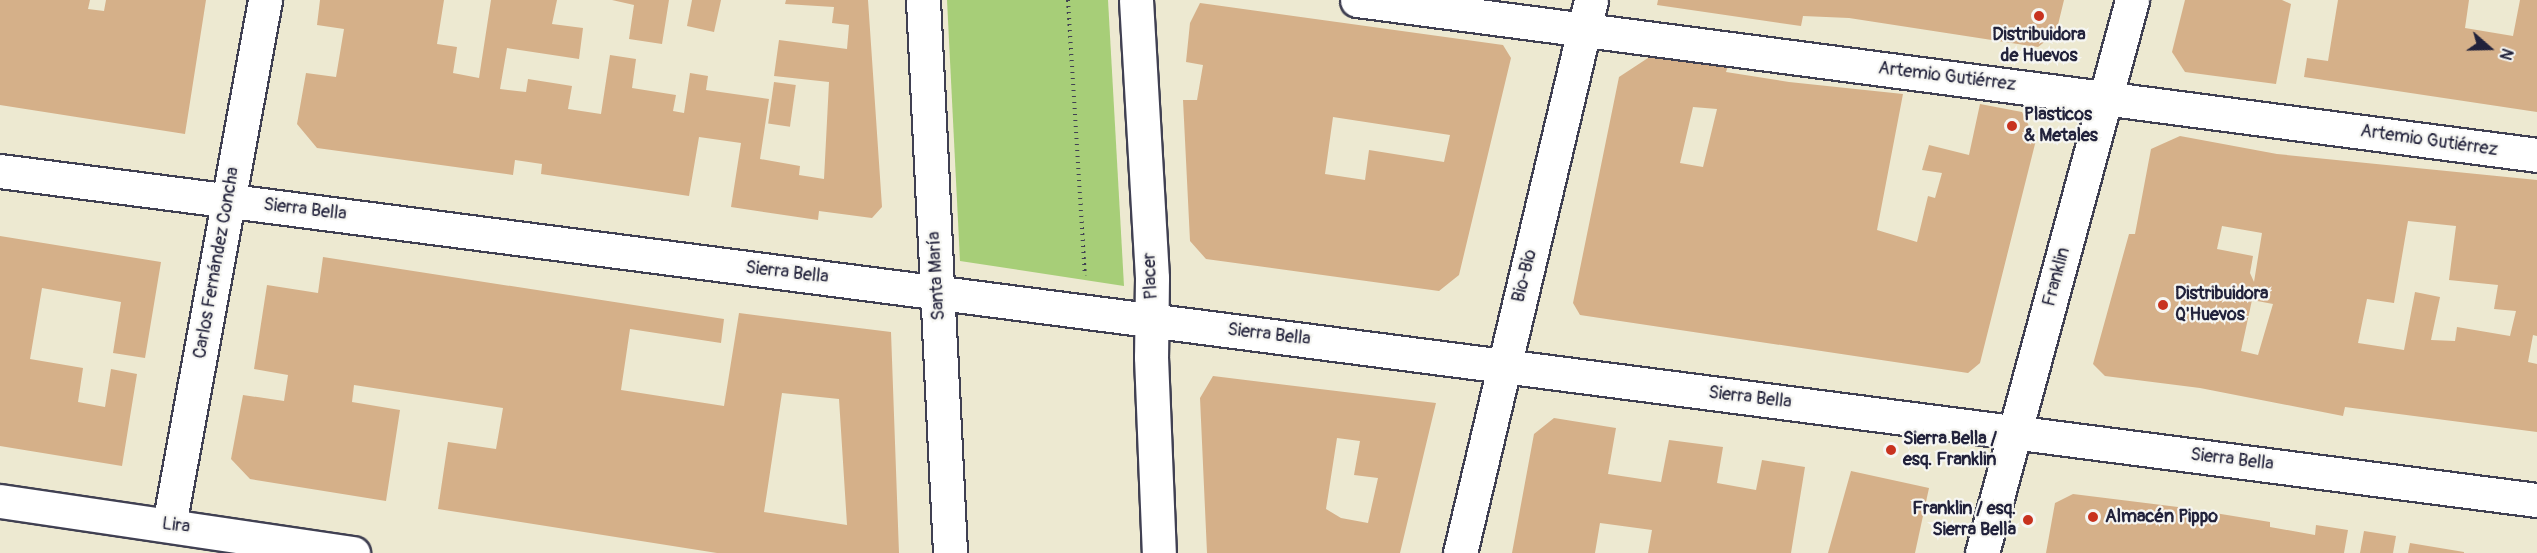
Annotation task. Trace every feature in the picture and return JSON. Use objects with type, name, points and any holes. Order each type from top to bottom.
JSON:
[{"type":"street","name":"Carlos Fernández Concha","points":[[169,525],[265,0]]},
{"type":"street","name":"Santa María","points":[[923,0],[950,553]]},
{"type":"street","name":"Placer","points":[[1136,0],[1153,320],[1159,553]]},
{"type":"street","name":"Artemio Gutiérrez","points":[[1357,0],[1588,15],[2105,98],[2537,155]]},
{"type":"street","name":"Franklin","points":[[1982,553],[2132,0]]},
{"type":"street","name":"Bio-Bio","points":[[1460,553],[1588,15]]},
{"type":"street","name":"Sierra Bella","points":[[0,171],[2537,500]]},
{"type":"street","name":"Lira","points":[[0,501],[353,553]]},
{"type":"path","points":[[1068,0],[1087,312]]},
{"type":"green space","points":[[947,0],[1108,0],[1124,286],[960,261]]},
{"type":"building","points":[[0,0],[90,0],[88,9],[104,11],[106,0],[206,0],[185,134],[0,105]]},
{"type":"building","points":[[320,0],[444,0],[437,44],[457,47],[453,73],[479,78],[491,0],[557,0],[552,24],[583,28],[579,59],[507,48],[500,89],[526,92],[528,79],[572,86],[568,109],[601,114],[610,55],[636,59],[632,88],[676,95],[673,111],[684,113],[690,73],[708,76],[706,90],[769,99],[760,159],[800,166],[799,175],[824,179],[829,82],[774,76],[779,40],[847,49],[849,25],[832,23],[834,7],[785,4],[786,0],[868,0],[882,207],[872,218],[819,211],[818,220],[731,207],[741,143],[699,137],[689,196],[541,174],[542,164],[515,160],[513,175],[317,148],[297,124],[306,73],[336,77],[344,29],[317,25]]},
{"type":"building","points":[[612,0],[669,0],[662,44],[629,39],[634,5]]},
{"type":"building","points":[[692,0],[721,0],[714,32],[687,26]]},
{"type":"building","points":[[1658,0],[2064,0],[2056,33],[2038,47],[1849,18],[1803,16],[1801,26],[1657,5]]},
{"type":"building","points":[[2185,0],[2282,0],[2291,4],[2276,84],[2185,72],[2172,52]]},
{"type":"building","points":[[2338,0],[2469,0],[2465,28],[2513,36],[2520,0],[2537,0],[2537,112],[2304,77],[2307,58],[2328,61]]},
{"type":"building","points":[[1200,3],[1503,45],[1511,58],[1459,275],[1439,291],[1206,259],[1190,241],[1183,100],[1197,100],[1203,65],[1186,62],[1190,23]],"holes":[[[1333,117],[1450,135],[1444,162],[1369,150],[1365,180],[1325,174]]]},
{"type":"building","points":[[1651,56],[1728,66],[1726,72],[1789,82],[1903,94],[1877,230],[1917,242],[1928,196],[1935,198],[1942,173],[1922,170],[1929,145],[1969,155],[1980,104],[2022,112],[2036,140],[1980,363],[1968,373],[1580,315],[1573,303],[1619,77]],"holes":[[[1693,107],[1717,109],[1703,167],[1680,163]]]},
{"type":"building","points":[[774,82],[796,85],[790,127],[768,124]]},
{"type":"building","points":[[2180,136],[2277,154],[2537,180],[2537,336],[2533,335],[2528,362],[2537,364],[2537,432],[2345,407],[2343,416],[2200,388],[2105,376],[2093,364],[2129,234],[2135,234],[2151,149]],"holes":[[[2408,221],[2456,226],[2449,280],[2498,285],[2494,309],[2516,311],[2510,336],[2457,327],[2455,341],[2431,340],[2440,297],[2415,292],[2404,350],[2358,343],[2367,299],[2394,303]],[[2222,226],[2262,233],[2254,282],[2250,273],[2253,256],[2217,249]],[[2252,300],[2273,304],[2258,355],[2241,351]]]},
{"type":"building","points":[[0,236],[161,262],[145,358],[113,353],[121,302],[42,288],[30,359],[83,368],[78,402],[105,407],[111,369],[137,374],[122,466],[0,446]]},
{"type":"building","points":[[323,257],[724,319],[721,343],[630,329],[621,390],[724,406],[739,313],[891,332],[899,553],[717,553],[438,509],[448,442],[496,449],[503,408],[354,385],[352,402],[400,410],[386,501],[250,479],[231,459],[243,395],[284,401],[288,375],[254,369],[267,285],[318,293]],"holes":[[[782,393],[839,399],[847,525],[764,512]]]},
{"type":"building","points":[[1213,376],[1436,403],[1400,553],[1207,553],[1200,398]],"holes":[[[1337,438],[1360,441],[1354,475],[1378,478],[1368,523],[1341,518],[1326,509]]]},
{"type":"building","points":[[1554,418],[1616,428],[1608,474],[1661,482],[1669,440],[1723,447],[1717,483],[1756,490],[1762,460],[1805,467],[1791,553],[1648,553],[1652,530],[1600,523],[1595,553],[1512,553],[1534,434]]},
{"type":"building","points":[[1851,471],[1929,488],[1915,553],[1828,553]]},
{"type":"building","points":[[2073,494],[2178,507],[2270,522],[2270,527],[2315,535],[2316,525],[2348,530],[2344,553],[2046,553],[2055,503]]},
{"type":"building","points":[[2364,531],[2396,536],[2393,553],[2360,553]]},
{"type":"building","points":[[2410,543],[2464,552],[2464,553],[2408,553]]},
{"type":"place","name":"Distribuidora de Huevos","points":[[2039,16]]},
{"type":"place","name":"Plasticos & Metales","points":[[2012,126]]},
{"type":"place","name":"Distribuidora Q'Huevos","points":[[2163,305]]},
{"type":"place","name":"Sierra Bella / esq. Franklin","points":[[1891,450]]},
{"type":"place","name":"Almacén Pippo","points":[[2093,517]]},
{"type":"place","name":"Franklin / esq. Sierra Bella","points":[[2028,520]]}]
